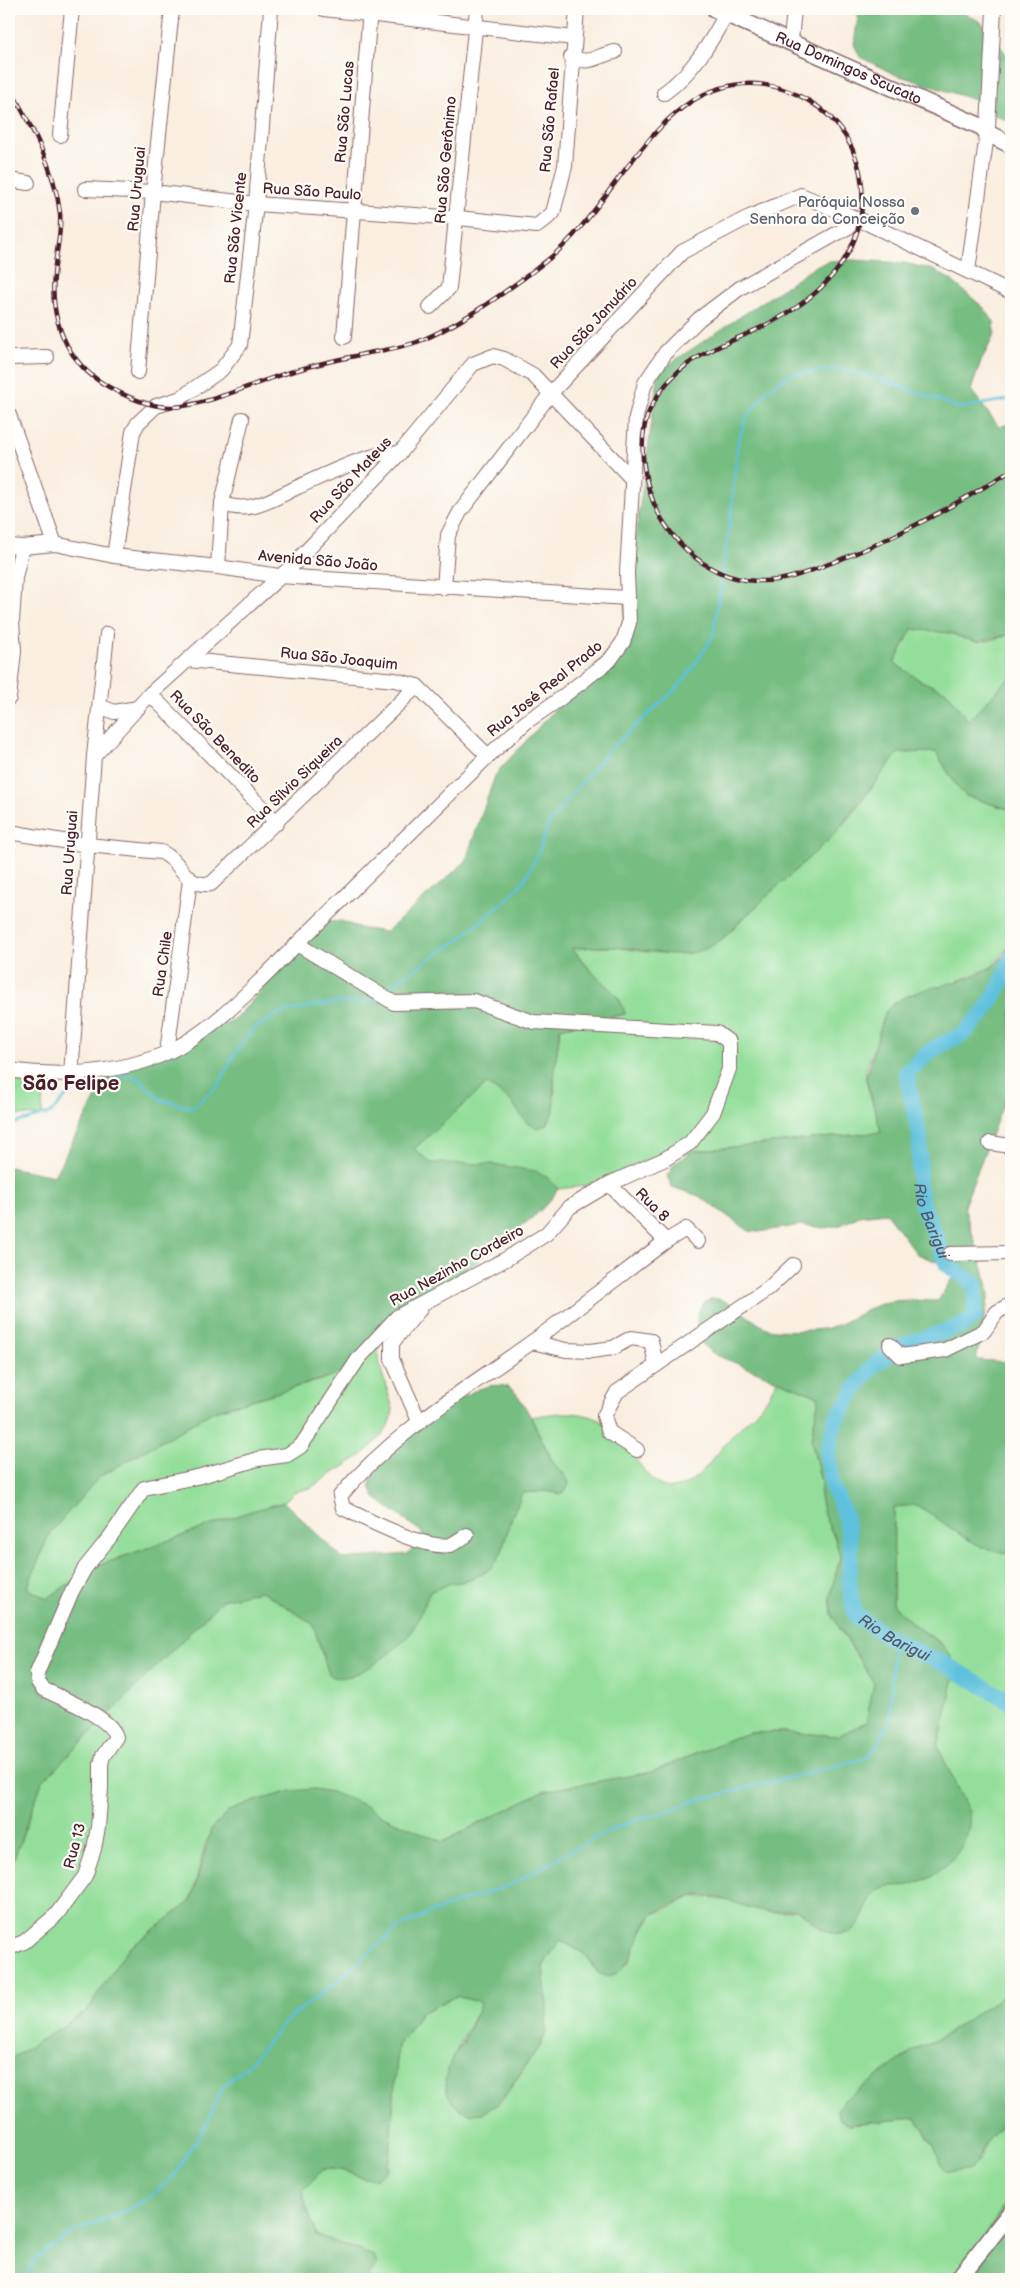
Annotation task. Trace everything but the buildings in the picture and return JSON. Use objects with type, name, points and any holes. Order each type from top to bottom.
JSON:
[{"type":"main road","name":"Rua Domingos Scucato","points":[[720,11],[986,129],[1011,145]]},
{"type":"main road","name":"Rua Domingos Scucato","points":[[986,129],[1011,136]]},
{"type":"main road","points":[[958,2279],[1011,2212]]},
{"type":"street","points":[[60,135],[72,9]]},
{"type":"street","name":"Rua Uruguai","points":[[138,372],[153,192],[172,9]]},
{"type":"street","name":"Rua São Vicente","points":[[114,556],[133,432],[138,423],[156,406],[179,399],[221,370],[240,345],[256,204],[271,9]]},
{"type":"street","points":[[324,9],[370,11],[574,38]]},
{"type":"street","name":"Rua São Gerônimo","points":[[430,307],[449,288],[458,218],[477,9]]},
{"type":"street","name":"Rua São Rafael","points":[[537,226],[553,213],[565,166],[571,57],[576,9]]},
{"type":"street","points":[[790,41],[794,9]]},
{"type":"street","points":[[968,271],[986,129],[994,9]]},
{"type":"street","name":"Rua São Lucas","points":[[344,337],[370,11]]},
{"type":"street","points":[[664,93],[681,81],[700,57],[720,11]]},
{"type":"street","points":[[571,57],[580,61],[590,61],[615,52]]},
{"type":"street","points":[[9,180],[28,183]]},
{"type":"street","name":"Rua São Paulo","points":[[85,189],[153,192],[256,204],[458,218],[537,226]]},
{"type":"street","name":"Rua São Januário","points":[[444,588],[448,535],[460,512],[551,392],[682,252],[745,218],[801,195],[861,220],[1011,292]]},
{"type":"street","name":"Rua José Real Prado","points":[[9,1070],[38,1074],[71,1075],[154,1058],[187,1042],[249,992],[488,756],[526,722],[557,701],[610,660],[623,642],[629,624],[626,598],[636,417],[645,383],[666,352],[699,319],[740,288],[861,220]]},
{"type":"street","name":"Rua São Mateus","points":[[94,756],[150,694],[279,576],[399,454],[473,364],[493,356],[504,359],[533,375],[632,479]]},
{"type":"street","points":[[9,358],[47,357]]},
{"type":"street","points":[[9,415],[55,544]]},
{"type":"street","points":[[218,566],[222,503],[242,420]]},
{"type":"street","points":[[222,503],[232,508],[265,504],[297,487],[371,456],[384,452],[399,454]]},
{"type":"street","name":"Avenida São João","points":[[15,546],[55,544],[114,556],[218,566],[279,576],[444,588],[626,598]]},
{"type":"street","points":[[9,698],[14,651],[12,621],[15,546]]},
{"type":"street","name":"Rua Uruguai","points":[[71,1075],[94,756],[107,634]]},
{"type":"street","name":"Rua São Joaquim","points":[[188,660],[395,680],[417,686]]},
{"type":"street","points":[[417,686],[488,756]]},
{"type":"street","name":"Rua Sílvio Siqueira","points":[[190,880],[198,885],[211,884],[277,823],[417,686]]},
{"type":"street","name":"Rua São Benedito","points":[[150,694],[277,823]]},
{"type":"street","points":[[100,706],[114,712],[138,708]]},
{"type":"street","points":[[9,832],[87,845],[161,852],[170,856],[190,880]]},
{"type":"street","name":"Rua Chile","points":[[167,1052],[190,880]]},
{"type":"street","name":"Rua Nezinho Cordeiro","points":[[110,1726],[43,1689],[38,1682],[37,1673],[58,1630],[66,1604],[80,1576],[144,1488],[201,1476],[258,1459],[287,1455],[301,1446],[359,1358],[397,1317],[506,1260],[546,1234],[570,1207],[608,1184],[665,1159],[690,1143],[713,1112],[729,1070],[729,1042],[717,1033],[534,1022],[474,1001],[394,1003],[296,944]]},
{"type":"street","points":[[990,1143],[1011,1146]]},
{"type":"street","name":"Rua 8","points":[[608,1184],[666,1241],[686,1229],[698,1241]]},
{"type":"street","points":[[467,1535],[449,1545],[431,1543],[395,1534],[343,1508],[340,1496],[361,1471],[419,1421],[532,1342],[666,1241]]},
{"type":"street","points":[[950,1254],[1011,1253]]},
{"type":"street","points":[[637,1450],[609,1432],[604,1416],[617,1392],[768,1288],[793,1265]]},
{"type":"street","points":[[419,1421],[392,1359],[392,1343],[428,1301]]},
{"type":"street","points":[[890,1345],[901,1356],[945,1350],[984,1331],[997,1312],[1011,1304]]},
{"type":"street","points":[[532,1342],[566,1350],[591,1351],[613,1348],[632,1338],[651,1342],[656,1365]]},
{"type":"street","name":"Rua 13","points":[[9,1948],[24,1942],[56,1915],[85,1876],[94,1849],[98,1827],[101,1764],[103,1756],[116,1737],[110,1726]]},
{"type":"green space","points":[[859,9],[956,9],[981,22],[1011,60],[1011,122],[996,116],[975,100],[894,74],[860,57],[854,44]]},
{"type":"green space","points":[[852,260],[905,263],[934,270],[951,280],[984,308],[994,322],[995,333],[980,364],[971,390],[999,427],[1011,423],[1011,634],[977,642],[950,633],[912,629],[894,663],[921,681],[947,692],[968,721],[1011,676],[1011,810],[966,796],[957,787],[936,752],[898,753],[834,835],[725,936],[711,946],[697,952],[682,954],[667,954],[615,947],[572,948],[589,970],[618,997],[625,1014],[560,1028],[554,1075],[554,1111],[547,1125],[537,1128],[526,1122],[511,1101],[487,1084],[414,1149],[431,1163],[492,1164],[535,1171],[548,1178],[558,1189],[543,1208],[349,1368],[336,1375],[214,1411],[99,1477],[49,1534],[27,1588],[47,1599],[89,1569],[248,1512],[284,1502],[343,1559],[408,1554],[423,1533],[375,1498],[370,1482],[372,1475],[385,1458],[434,1416],[467,1394],[499,1385],[511,1389],[517,1394],[553,1462],[566,1477],[569,1483],[566,1491],[560,1494],[547,1491],[522,1493],[496,1563],[486,1572],[467,1581],[451,1583],[430,1592],[415,1626],[402,1643],[371,1666],[348,1676],[338,1678],[329,1675],[313,1624],[262,1591],[222,1600],[42,1782],[9,1872],[9,1167],[54,1176],[106,1079],[121,1069],[235,1019],[305,943],[329,922],[342,921],[358,928],[386,932],[465,862],[495,776],[621,638],[659,371],[818,265],[830,261]]},
{"type":"green space","points":[[912,629],[950,633],[964,639],[989,641],[1011,634],[1011,676],[968,721],[947,692],[921,681],[894,663]]},
{"type":"green space","points":[[936,752],[957,787],[966,796],[1011,810],[1011,943],[992,967],[946,986],[907,996],[874,1048],[866,1070],[867,1085],[882,1132],[694,1151],[686,1154],[662,1154],[585,1186],[558,1189],[548,1178],[431,1163],[413,1149],[487,1084],[511,1101],[526,1122],[555,1095],[554,1075],[560,1028],[625,1014],[615,994],[595,975],[572,948],[615,947],[647,952],[721,940],[847,820],[898,753]]},
{"type":"green space","points":[[1011,943],[1011,1084],[964,1206],[987,1282],[989,1295],[976,1360],[1011,1362],[1011,1554],[985,1548],[973,1542],[916,1505],[894,1507],[893,1605],[914,1625],[937,1641],[947,1651],[954,1664],[955,1673],[938,1747],[969,1813],[969,1825],[966,1837],[952,1859],[943,1868],[921,1881],[909,1885],[888,1886],[877,1891],[854,1930],[847,1933],[839,1934],[827,1931],[804,1914],[795,1910],[768,1912],[713,1897],[695,1896],[653,1914],[647,1921],[626,1964],[619,1972],[610,1975],[597,1971],[588,1958],[577,1949],[560,1940],[543,1966],[547,2008],[546,2032],[541,2044],[498,2104],[483,2113],[472,2114],[460,2109],[453,2103],[447,2092],[445,2078],[452,2057],[462,2044],[481,2003],[456,1996],[421,2013],[398,2046],[388,2169],[377,2178],[371,2179],[341,2170],[324,2169],[302,2191],[316,2235],[374,2256],[377,2265],[366,2279],[9,2279],[9,2060],[87,2011],[126,1951],[191,1901],[211,1829],[229,1811],[247,1803],[292,1791],[314,1789],[332,1792],[362,1804],[380,1815],[443,1842],[543,1791],[652,1772],[733,1738],[750,1733],[785,1732],[838,1736],[866,1722],[874,1683],[832,1615],[830,1597],[840,1557],[835,1539],[824,1515],[820,1496],[821,1483],[811,1439],[819,1397],[716,1355],[704,1346],[698,1334],[698,1313],[705,1302],[711,1299],[718,1299],[734,1306],[760,1324],[775,1330],[796,1331],[826,1328],[891,1301],[938,1301],[957,1270],[917,1254],[886,1213],[859,1216],[841,1225],[825,1228],[802,1225],[758,1232],[749,1231],[699,1196],[672,1187],[667,1176],[675,1163],[694,1151],[881,1132],[866,1078],[885,1012],[907,996],[965,979],[992,967]]},
{"type":"green space","points":[[9,1080],[43,1082],[42,1116],[9,1115]]},
{"type":"green space","points":[[377,1344],[381,1370],[393,1409],[391,1421],[381,1437],[362,1455],[310,1488],[294,1492],[284,1502],[248,1512],[89,1569],[47,1599],[27,1588],[49,1534],[99,1477],[214,1411],[321,1380]]},
{"type":"green space","points":[[777,1380],[819,1397],[811,1439],[821,1483],[820,1496],[824,1515],[835,1539],[840,1557],[830,1597],[839,1628],[874,1683],[867,1722],[838,1736],[785,1732],[750,1733],[733,1738],[652,1772],[543,1791],[442,1842],[340,1796],[314,1789],[206,1841],[191,1901],[126,1951],[87,2011],[9,2060],[9,1872],[42,1782],[222,1600],[262,1590],[313,1624],[325,1663],[351,1677],[374,1664],[408,1636],[430,1592],[451,1583],[467,1581],[486,1572],[495,1563],[502,1551],[511,1519],[522,1493],[547,1491],[559,1494],[569,1483],[565,1475],[554,1464],[531,1417],[558,1413],[575,1413],[601,1421],[623,1442],[644,1471],[654,1481],[664,1487],[675,1488],[685,1485],[703,1471],[766,1400]]},
{"type":"green space","points":[[916,1505],[973,1542],[985,1548],[1011,1554],[1011,1982],[1006,1994],[939,2039],[915,2049],[887,2071],[849,2124],[916,2118],[934,2146],[940,2163],[978,2161],[989,2139],[1011,2118],[1011,2197],[956,2279],[366,2279],[368,2278],[361,2251],[316,2235],[301,2191],[324,2169],[340,2170],[363,2178],[388,2169],[398,2046],[421,2013],[456,1996],[481,2003],[457,2049],[445,2078],[503,2099],[541,2044],[546,2032],[547,2008],[543,1966],[560,1940],[588,1956],[592,1966],[600,1973],[609,1974],[621,1970],[629,1962],[639,1935],[652,1915],[694,1896],[730,1901],[772,1913],[796,1910],[806,1915],[822,1930],[853,1930],[862,1919],[870,1899],[878,1890],[886,1886],[908,1885],[937,1873],[962,1846],[969,1813],[938,1747],[955,1673],[942,1644],[915,1626],[893,1605],[894,1507]]},
{"type":"green space","points":[[1011,1982],[1011,2118],[991,2136],[970,2168],[964,2171],[947,2172],[940,2163],[934,2145],[916,2118],[849,2124],[840,2120],[836,2111],[843,2101],[915,2049],[939,2039],[1006,1994]]},
{"type":"green space","points":[[1011,2197],[1011,2279],[956,2279]]},
{"type":"waterway","points":[[385,989],[461,938],[511,895],[524,881],[539,852],[547,827],[575,790],[609,750],[680,685],[697,662],[713,636],[730,523],[738,441],[747,417],[768,389],[791,374],[837,369],[867,374],[960,408],[1011,399]]},
{"type":"waterway","name":"Rio Barigui","points":[[1011,958],[1001,984],[985,1011],[963,1034],[933,1049],[906,1073],[920,1136],[919,1184],[922,1204],[947,1265],[975,1284],[975,1316],[963,1325],[901,1346],[873,1366],[855,1389],[835,1421],[827,1455],[833,1488],[846,1517],[851,1550],[849,1583],[855,1615],[893,1640],[950,1667],[1011,1702]]},
{"type":"waterway","points":[[112,1075],[136,1076],[160,1099],[192,1108],[218,1086],[233,1057],[252,1030],[280,1013],[331,1003],[364,1002],[376,998]]},
{"type":"waterway","points":[[9,1125],[51,1113],[73,1089],[97,1077]]},
{"type":"waterway","points":[[24,2279],[36,2258],[78,2229],[99,2223],[149,2198],[174,2176],[208,2122],[223,2086],[247,2066],[289,2018],[323,1993],[398,1928],[429,1913],[510,1885],[593,1839],[631,1821],[663,1813],[694,1801],[867,1758],[878,1744],[890,1721],[893,1640]]},
{"type":"railway","points":[[9,87],[41,148],[57,197],[60,221],[53,288],[55,311],[67,344],[80,364],[110,388],[149,404],[173,407],[202,402],[280,375],[340,359],[402,346],[433,335],[468,316],[550,258],[591,215],[650,139],[671,117],[693,100],[718,89],[741,84],[776,87],[798,95],[820,108],[830,117],[839,127],[852,148],[857,160],[862,186],[862,210],[857,231],[849,251],[838,269],[807,300],[768,324],[717,347],[687,364],[662,389],[651,407],[643,434],[646,478],[650,493],[661,518],[691,554],[717,571],[731,577],[747,580],[772,581],[808,572],[880,543],[946,509],[1011,471]]},
{"type":"place","name":"Paróquia Nossa Senhora da Conceição","points":[[915,211]]},
{"type":"district","name":"São Felipe","points":[[71,1084]]}]
